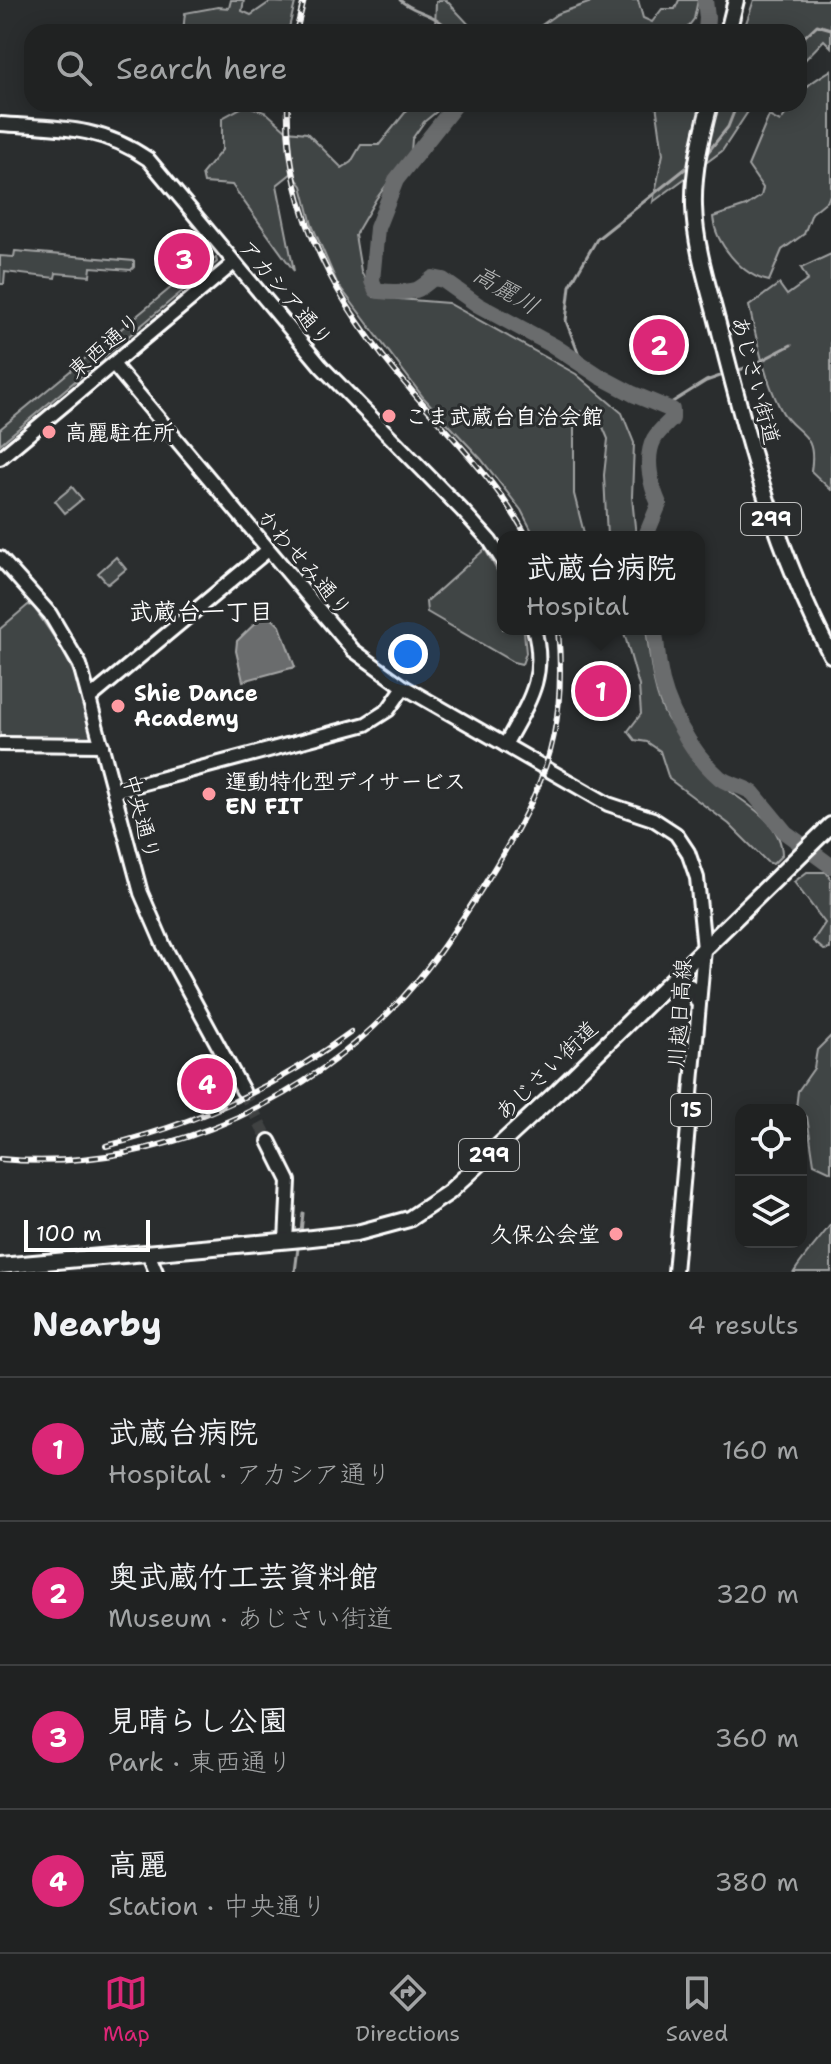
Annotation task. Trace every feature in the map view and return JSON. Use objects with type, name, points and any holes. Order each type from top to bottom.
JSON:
[{"type":"highway","points":[[730,24],[736,0]]},
{"type":"highway","name":"あじさい街道","points":[[708,112],[696,170],[694,207],[700,253],[774,529],[831,655]]},
{"type":"highway","name":"あじさい街道","points":[[0,1266],[357,1233],[409,1219],[433,1205],[558,1091],[828,829]]},
{"type":"street","name":"アカシア通り","points":[[0,124],[84,131],[125,143],[148,159],[321,366],[462,510],[497,552]]},
{"type":"street","name":"東西通り","points":[[0,458],[234,263]]},
{"type":"street","name":"かわせみ通り","points":[[113,364],[353,650],[404,687],[505,745]]},
{"type":"street","points":[[90,698],[268,550]]},
{"type":"street","name":"中央通り","points":[[0,558],[50,614],[80,665],[141,893],[243,1091]]},
{"type":"street","points":[[505,745],[531,699],[540,672],[535,635]]},
{"type":"street","points":[[114,791],[366,724],[388,710],[404,687]]},
{"type":"street","points":[[0,744],[102,745]]},
{"type":"street","name":"川越日高線","points":[[505,745],[608,804],[653,819],[676,834],[693,864],[704,949],[675,1272]]},
{"type":"street","points":[[667,984],[690,986],[699,1006]]},
{"type":"street","points":[[269,1141],[289,1181],[286,1241]]},
{"type":"street","points":[[148,1253],[156,1272]]},
{"type":"shaded area","points":[[231,0],[244,0],[242,11],[251,15],[270,2],[295,3],[290,24],[184,24],[185,13],[229,8]]},
{"type":"shaded area","points":[[446,0],[468,24],[435,24],[436,2]]},
{"type":"shaded area","points":[[597,0],[638,0],[643,18],[652,22],[662,9],[675,9],[679,0],[698,0],[690,24],[543,24],[557,14]]},
{"type":"shaded area","points":[[754,0],[831,0],[831,47],[824,40],[807,58],[807,24],[746,24]]},
{"type":"shaded area","points":[[831,70],[831,192],[828,200],[812,213],[804,234],[782,250],[769,281],[749,273],[732,257],[719,237],[713,217],[746,206],[761,196],[763,188],[748,166],[769,116],[780,122],[787,112],[807,112],[807,87]]},
{"type":"shaded area","points":[[233,112],[264,112],[287,131],[307,133],[342,168],[351,162],[361,145],[379,145],[406,112],[436,112],[424,122],[412,139],[411,152],[376,199],[355,235],[361,271],[374,297],[448,303],[576,374],[622,413],[634,443],[632,497],[635,531],[607,531],[604,475],[608,439],[603,427],[592,416],[581,411],[574,416],[574,494],[583,531],[532,531],[521,510],[481,459],[423,397],[337,283],[312,225],[302,186],[292,173],[277,185],[294,271],[232,185],[204,183],[202,174],[222,150],[222,118]]},
{"type":"shaded area","points":[[657,112],[748,112],[722,151],[653,202],[663,154]]},
{"type":"shaded area","points":[[15,251],[134,261],[134,267],[131,270],[91,267],[90,276],[56,273],[55,278],[5,272],[4,284],[0,284],[0,256],[14,257]]},
{"type":"shaded area","points":[[831,254],[831,490],[811,471],[808,440],[786,417],[774,396],[749,306],[779,284],[787,295],[808,280],[801,268]]},
{"type":"shaded area","points":[[216,258],[217,262],[0,444],[0,429],[179,281]]},
{"type":"shaded area","points":[[72,487],[82,499],[65,513],[55,501]]},
{"type":"shaded area","points":[[485,549],[497,570],[497,635],[524,635],[526,653],[522,664],[513,662],[427,612],[426,602]]},
{"type":"shaded area","points":[[116,557],[126,569],[108,584],[98,573]]},
{"type":"shaded area","points":[[28,605],[33,606],[62,649],[78,681],[92,736],[90,739],[0,739],[0,629]]},
{"type":"shaded area","points":[[266,613],[280,626],[295,667],[243,681],[236,651],[237,641]]},
{"type":"shaded area","points":[[625,635],[647,635],[662,709],[699,765],[774,829],[782,855],[773,864],[767,862],[729,824],[669,779],[660,751],[647,742],[635,740],[628,731],[641,714],[639,686]]},
{"type":"shaded area","points":[[807,872],[826,872],[831,879],[830,949],[824,950],[813,941],[825,923],[794,882]]},
{"type":"shaded area","points":[[831,1036],[831,1172],[814,1164],[807,1104],[796,1104],[798,1091],[814,1068],[817,1050]]},
{"type":"shaded area","points":[[831,1224],[831,1272],[794,1272],[803,1259]]},
{"type":"waterway","points":[[400,0],[443,24]]},
{"type":"waterway","name":"高麗川","points":[[705,0],[707,24]]},
{"type":"waterway","points":[[807,34],[817,25],[831,29]]},
{"type":"waterway","name":"高麗川","points":[[450,112],[396,180],[377,228],[372,281],[376,290],[416,290],[433,278],[443,280],[478,305],[554,346],[601,377],[672,410],[672,419],[654,439],[649,455],[653,489],[659,504],[648,531]]},
{"type":"waterway","points":[[704,157],[728,127],[734,112]]},
{"type":"waterway","points":[[583,365],[566,321],[570,286],[597,239],[690,165]]},
{"type":"waterway","points":[[733,372],[791,345]]},
{"type":"waterway","points":[[666,406],[706,381],[726,374]]},
{"type":"waterway","name":"高麗川","points":[[655,635],[666,696],[680,726],[699,755],[720,778],[753,793],[786,833],[831,866]]},
{"type":"waterway","points":[[301,1232],[303,1213]]},
{"type":"waterway","points":[[295,1272],[298,1248]]},
{"type":"tunnel","points":[[243,1091],[269,1141]]},
{"type":"railway","points":[[298,24],[304,0]]},
{"type":"railway","points":[[288,112],[289,145],[306,221],[340,293],[384,358],[488,478],[523,531]]},
{"type":"railway","points":[[0,1159],[54,1161],[108,1156],[160,1145],[212,1128],[261,1106],[307,1079],[350,1047],[390,1011],[427,968],[460,922],[502,856],[534,796],[554,736],[560,669],[558,635]]},
{"type":"railway","points":[[106,1146],[204,1115],[294,1070],[351,1032]]},
{"type":"place","name":"見晴らし公園","points":[[184,259]]},
{"type":"place","name":"奥武蔵竹工芸資料館","points":[[659,345]]},
{"type":"place","name":"こま武蔵台自治会館","points":[[389,416]]},
{"type":"place","name":"高麗駐在所","points":[[49,432]]},
{"type":"place","name":"武蔵台病院","points":[[601,691]]},
{"type":"place","name":"Shie Dance Academy","points":[[118,706]]},
{"type":"place","name":"運動特化型デイサービス EN FIT","points":[[209,794]]},
{"type":"place","name":"高麗","points":[[207,1084]]},
{"type":"place","name":"久保公会堂","points":[[616,1234]]},
{"type":"district","name":"武蔵台一丁目","points":[[201,612]]}]
